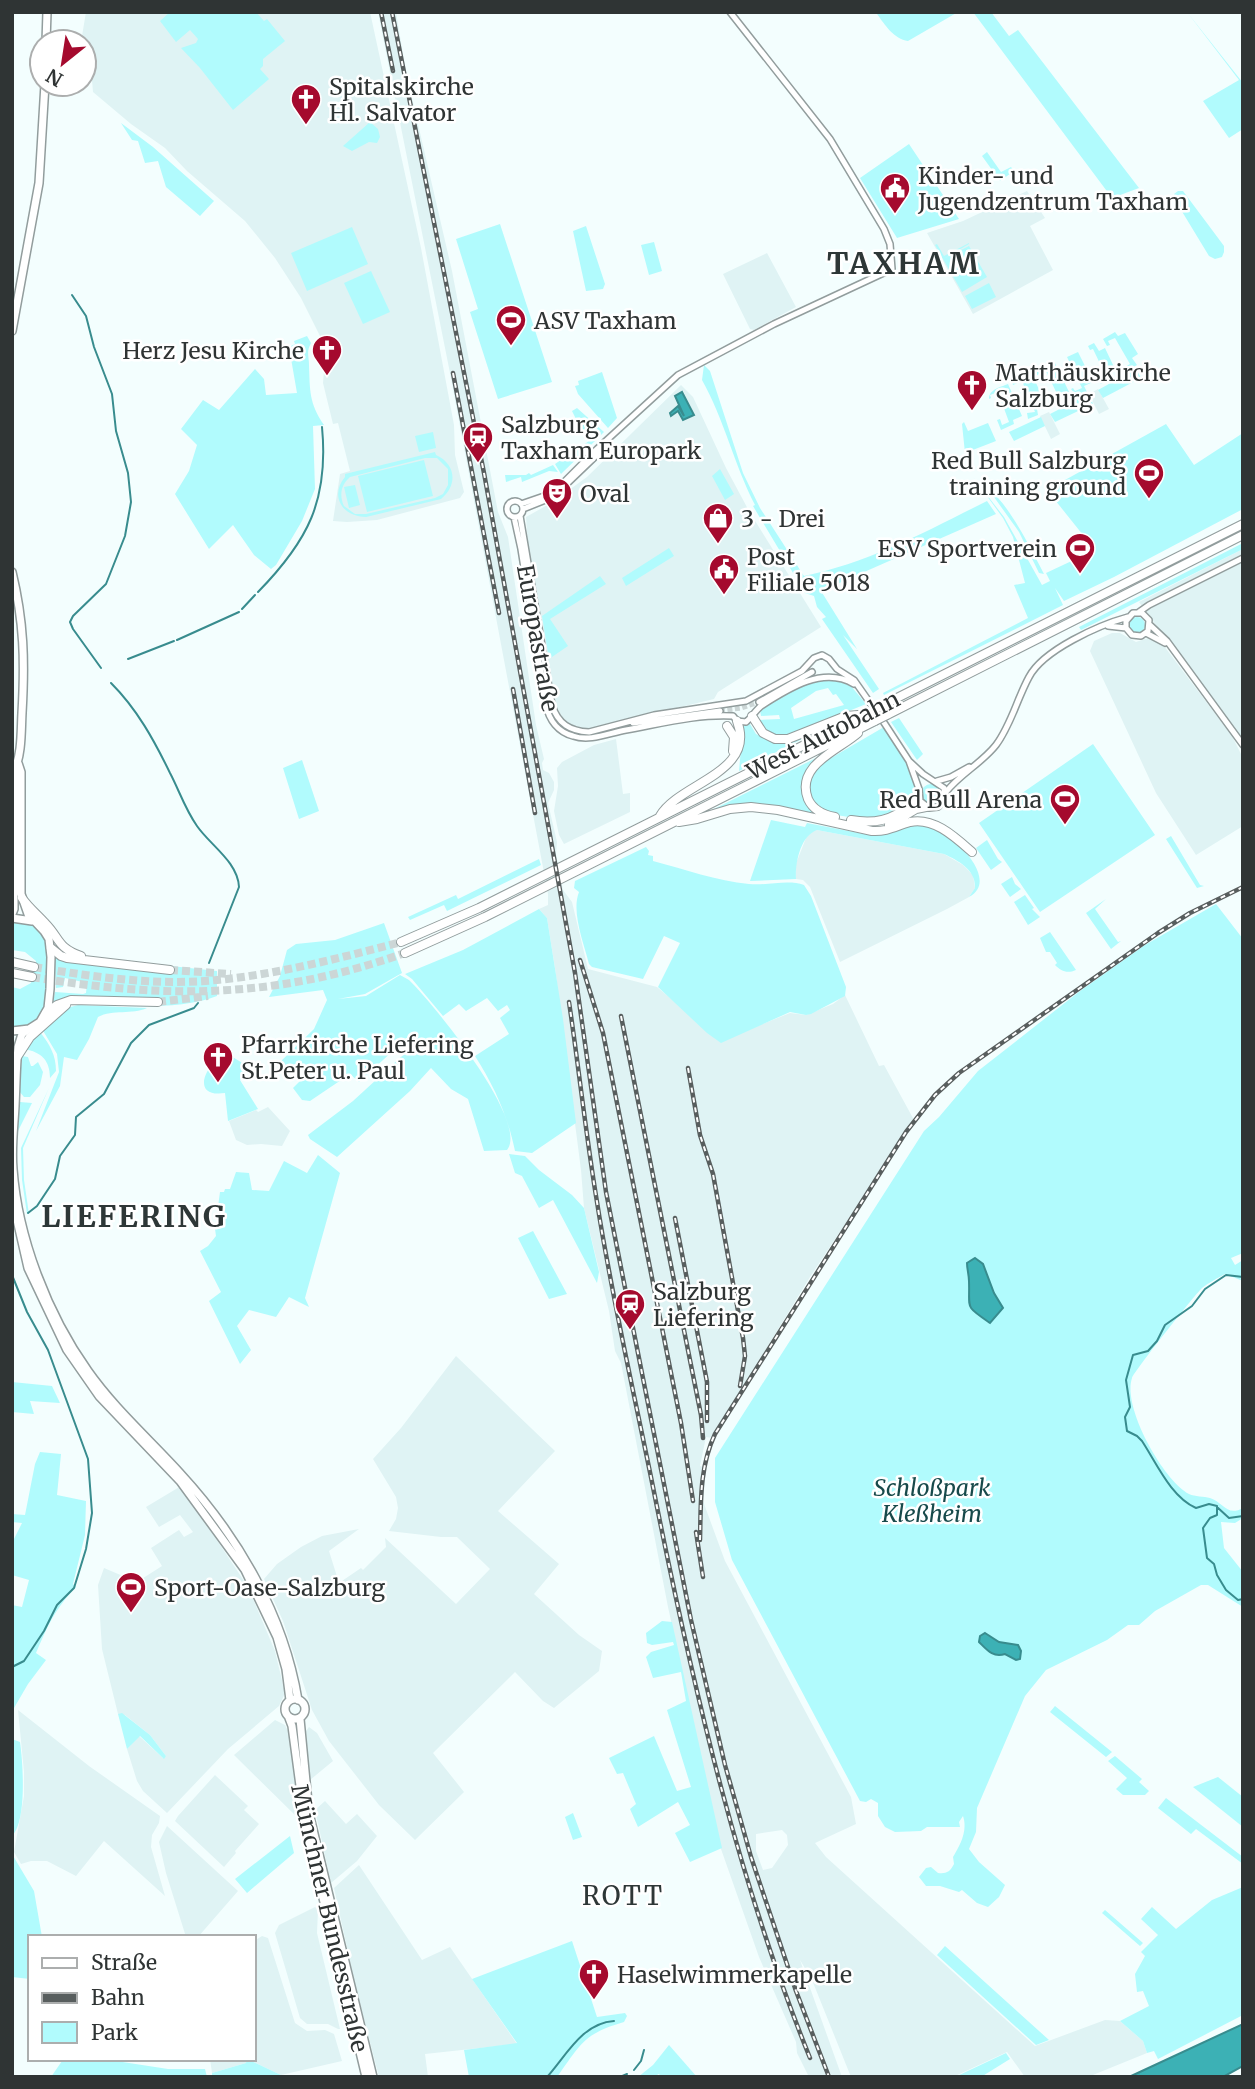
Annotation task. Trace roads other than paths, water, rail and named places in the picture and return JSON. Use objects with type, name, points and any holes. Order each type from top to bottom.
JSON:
[{"type":"highway","name":"West Autobahn","points":[[401,942],[479,908],[1243,524]]},
{"type":"highway","name":"West Autobahn","points":[[405,953],[485,917],[1243,535]]},
{"type":"highway","points":[[753,714],[762,733],[784,740],[846,716],[867,713]]},
{"type":"highway","points":[[659,818],[666,807],[688,794],[735,755],[740,732],[735,719]]},
{"type":"highway","points":[[727,726],[732,731],[734,742],[728,763]]},
{"type":"highway","points":[[864,727],[810,771],[806,782],[813,806],[827,816],[877,823],[907,808],[919,791]]},
{"type":"highway","points":[[673,822],[697,820],[730,809],[751,807],[883,831],[909,822],[927,822],[944,830],[972,852]]},
{"type":"highway","points":[[866,828],[882,828],[916,809],[926,807]]},
{"type":"highway","points":[[22,898],[29,909],[46,923],[57,942],[66,950],[100,962]]},
{"type":"highway","points":[[51,948],[61,956],[170,970]]},
{"type":"highway","points":[[12,962],[34,967]]},
{"type":"highway","points":[[12,972],[33,976]]},
{"type":"highway","points":[[17,1057],[32,1030],[67,1004],[86,1001]]},
{"type":"highway","points":[[46,1013],[64,1002],[158,1002]]},
{"type":"main road","points":[[12,331],[39,183],[44,98]]},
{"type":"main road","points":[[12,572],[21,612],[24,642],[18,762],[14,771],[12,916],[32,921]]},
{"type":"main road","points":[[18,762],[21,772],[23,905],[32,921],[44,931],[51,948],[50,996],[42,1023]]},
{"type":"main road","points":[[12,1031],[32,1030]]},
{"type":"main road","points":[[17,1057],[13,1168],[18,1216]]},
{"type":"main road","points":[[12,1198],[35,1270],[84,1364],[108,1397],[197,1493],[249,1567],[276,1618],[289,1654],[294,1700],[305,1708],[300,1719],[289,1718],[284,1708],[294,1700]]},
{"type":"main road","name":"Münchner Bundesstraße","points":[[289,1718],[305,1823],[366,2077]]},
{"type":"main road","name":"Münchner Bundesstraße","points":[[300,1719],[309,1813],[373,2077]]},
{"type":"street","points":[[522,507],[515,501],[508,505],[508,513],[517,517],[522,507],[550,494],[683,371],[774,324],[892,269],[890,244],[884,229],[835,148],[730,12]]},
{"type":"street","name":"Europastraße","points":[[517,517],[549,715],[558,729],[576,737],[588,738],[645,722],[720,711]]},
{"type":"street","points":[[811,672],[814,658],[822,655],[854,680],[909,761],[920,802],[933,809],[941,805],[945,793],[1000,739],[1032,671],[1045,659],[1082,636],[1139,612],[1243,558]]},
{"type":"street","points":[[1147,617],[1157,601]]},
{"type":"street","points":[[1139,612],[1147,617],[1150,625],[1167,641],[1243,744]]},
{"type":"street","points":[[1126,628],[1128,617]]},
{"type":"street","points":[[1146,633],[1150,625]]},
{"type":"street","points":[[1105,626],[1126,628],[1135,636],[1146,633],[1170,647]]},
{"type":"street","name":"Europastraße","points":[[627,726],[654,715],[746,701],[811,664]]},
{"type":"street","points":[[824,677],[832,671],[832,664]]},
{"type":"street","points":[[811,672],[824,677],[842,678],[859,687]]},
{"type":"street","points":[[759,702],[811,672]]},
{"type":"street","name":"Europastraße","points":[[627,726],[709,717],[746,722],[753,714],[805,682],[824,677]]},
{"type":"street","points":[[746,701],[753,707],[753,714]]},
{"type":"street","points":[[733,704],[735,719]]},
{"type":"street","points":[[709,717],[727,726]]},
{"type":"street","points":[[909,761],[943,786],[945,793]]},
{"type":"street","points":[[919,791],[925,783],[951,777],[978,762]]},
{"type":"waterway","points":[[72,295],[86,316],[94,347],[112,394],[116,431],[128,473],[131,502],[125,536],[106,584],[70,622],[101,668]]},
{"type":"waterway","points":[[258,592],[290,555],[311,518],[322,476],[322,427]]},
{"type":"waterway","points":[[242,609],[255,595]]},
{"type":"waterway","points":[[177,640],[239,612]]},
{"type":"waterway","points":[[128,659],[174,641]]},
{"type":"waterway","points":[[111,683],[129,703],[151,737],[193,820],[229,862],[237,878],[239,887],[209,963]]},
{"type":"waterway","points":[[28,1213],[37,1206],[55,1179],[60,1156],[75,1135],[76,1117],[104,1094],[131,1043],[149,1025],[194,1008],[198,1003]]},
{"type":"waterway","points":[[12,1275],[27,1312],[48,1350],[88,1459],[92,1513],[86,1549],[74,1588],[57,1605],[24,1661],[12,1667]]},
{"type":"waterway","points":[[1243,1277],[1226,1275],[1205,1289],[1192,1306],[1165,1325],[1148,1351],[1133,1355],[1126,1380],[1130,1407],[1125,1417],[1127,1431],[1142,1441],[1165,1479],[1179,1496],[1196,1508],[1209,1504],[1217,1506],[1217,1515],[1210,1518],[1203,1528],[1207,1558],[1214,1564],[1226,1590],[1238,1600],[1243,1599]]},
{"type":"waterway","points":[[1217,1507],[1229,1518],[1243,1516]]},
{"type":"waterway","points":[[547,2077],[584,2034],[603,2023],[614,2021]]},
{"type":"waterway","points":[[634,2070],[641,2061],[644,2050]]},
{"type":"waterway","points":[[620,2077],[627,2074]]},
{"type":"tunnel","points":[[720,711],[759,702]]},
{"type":"tunnel","points":[[34,967],[125,980],[194,982],[286,970],[401,942]]},
{"type":"tunnel","points":[[32,977],[129,989],[220,990],[265,987],[311,979],[405,953]]},
{"type":"tunnel","points":[[170,970],[231,974]]},
{"type":"tunnel","points":[[158,1002],[208,996]]},
{"type":"railway","points":[[381,12],[393,71]]},
{"type":"railway","points":[[392,12],[484,473],[575,973],[606,1192],[691,1620],[725,1765],[751,1857],[796,1991],[829,2077]]},
{"type":"railway","points":[[453,373],[499,613]]},
{"type":"railway","points":[[513,689],[535,813]]},
{"type":"railway","points":[[700,1540],[703,1473],[715,1434],[906,1132],[935,1095],[959,1073],[1158,933],[1190,913],[1243,887]]},
{"type":"railway","points":[[580,960],[603,1033],[681,1423],[693,1501]]},
{"type":"railway","points":[[569,1002],[610,1278],[687,1647],[740,1855],[784,1991],[810,2058]]},
{"type":"railway","points":[[621,1016],[701,1415],[703,1438]]},
{"type":"railway","points":[[688,1068],[700,1135],[713,1174],[743,1338],[745,1356],[740,1386]]},
{"type":"railway","points":[[675,1218],[707,1382],[707,1421]]},
{"type":"railway","points":[[696,1532],[703,1577]]},
{"type":"place","name":"Spitalskirche Hl. Salvator","points":[[306,126]]},
{"type":"place","name":"Kinder- und Jugendzentrum Taxham","points":[[895,215]]},
{"type":"place","name":"ASV Taxham","points":[[511,347]]},
{"type":"place","name":"Herz Jesu Kirche","points":[[327,377]]},
{"type":"place","name":"Matthäuskirche Salzburg","points":[[972,412]]},
{"type":"place","name":"Salzburg Taxham Europark","points":[[478,464]]},
{"type":"place","name":"Red Bull Salzburg training ground","points":[[1149,500]]},
{"type":"place","name":"Oval","points":[[557,520]]},
{"type":"place","name":"3 - Drei","points":[[718,545]]},
{"type":"place","name":"ESV Sportverein","points":[[1080,575]]},
{"type":"place","name":"Post Filiale 5018","points":[[724,596]]},
{"type":"place","name":"Red Bull Arena","points":[[1065,826]]},
{"type":"place","name":"Pfarrkirche Liefering St.Peter u. Paul","points":[[218,1084]]},
{"type":"place","name":"Salzburg Liefering","points":[[630,1331]]},
{"type":"place","name":"Sport-Oase-Salzburg","points":[[131,1614]]},
{"type":"place","name":"Haselwimmerkapelle","points":[[594,2001]]},
{"type":"district","name":"TAXHAM","points":[[904,263]]},
{"type":"district","name":"LIEFERING","points":[[134,1216]]},
{"type":"district","name":"ROTT","points":[[623,1895]]},
{"type":"park label","name":"Schloßpark Kleßheim","points":[[932,1500]]}]
